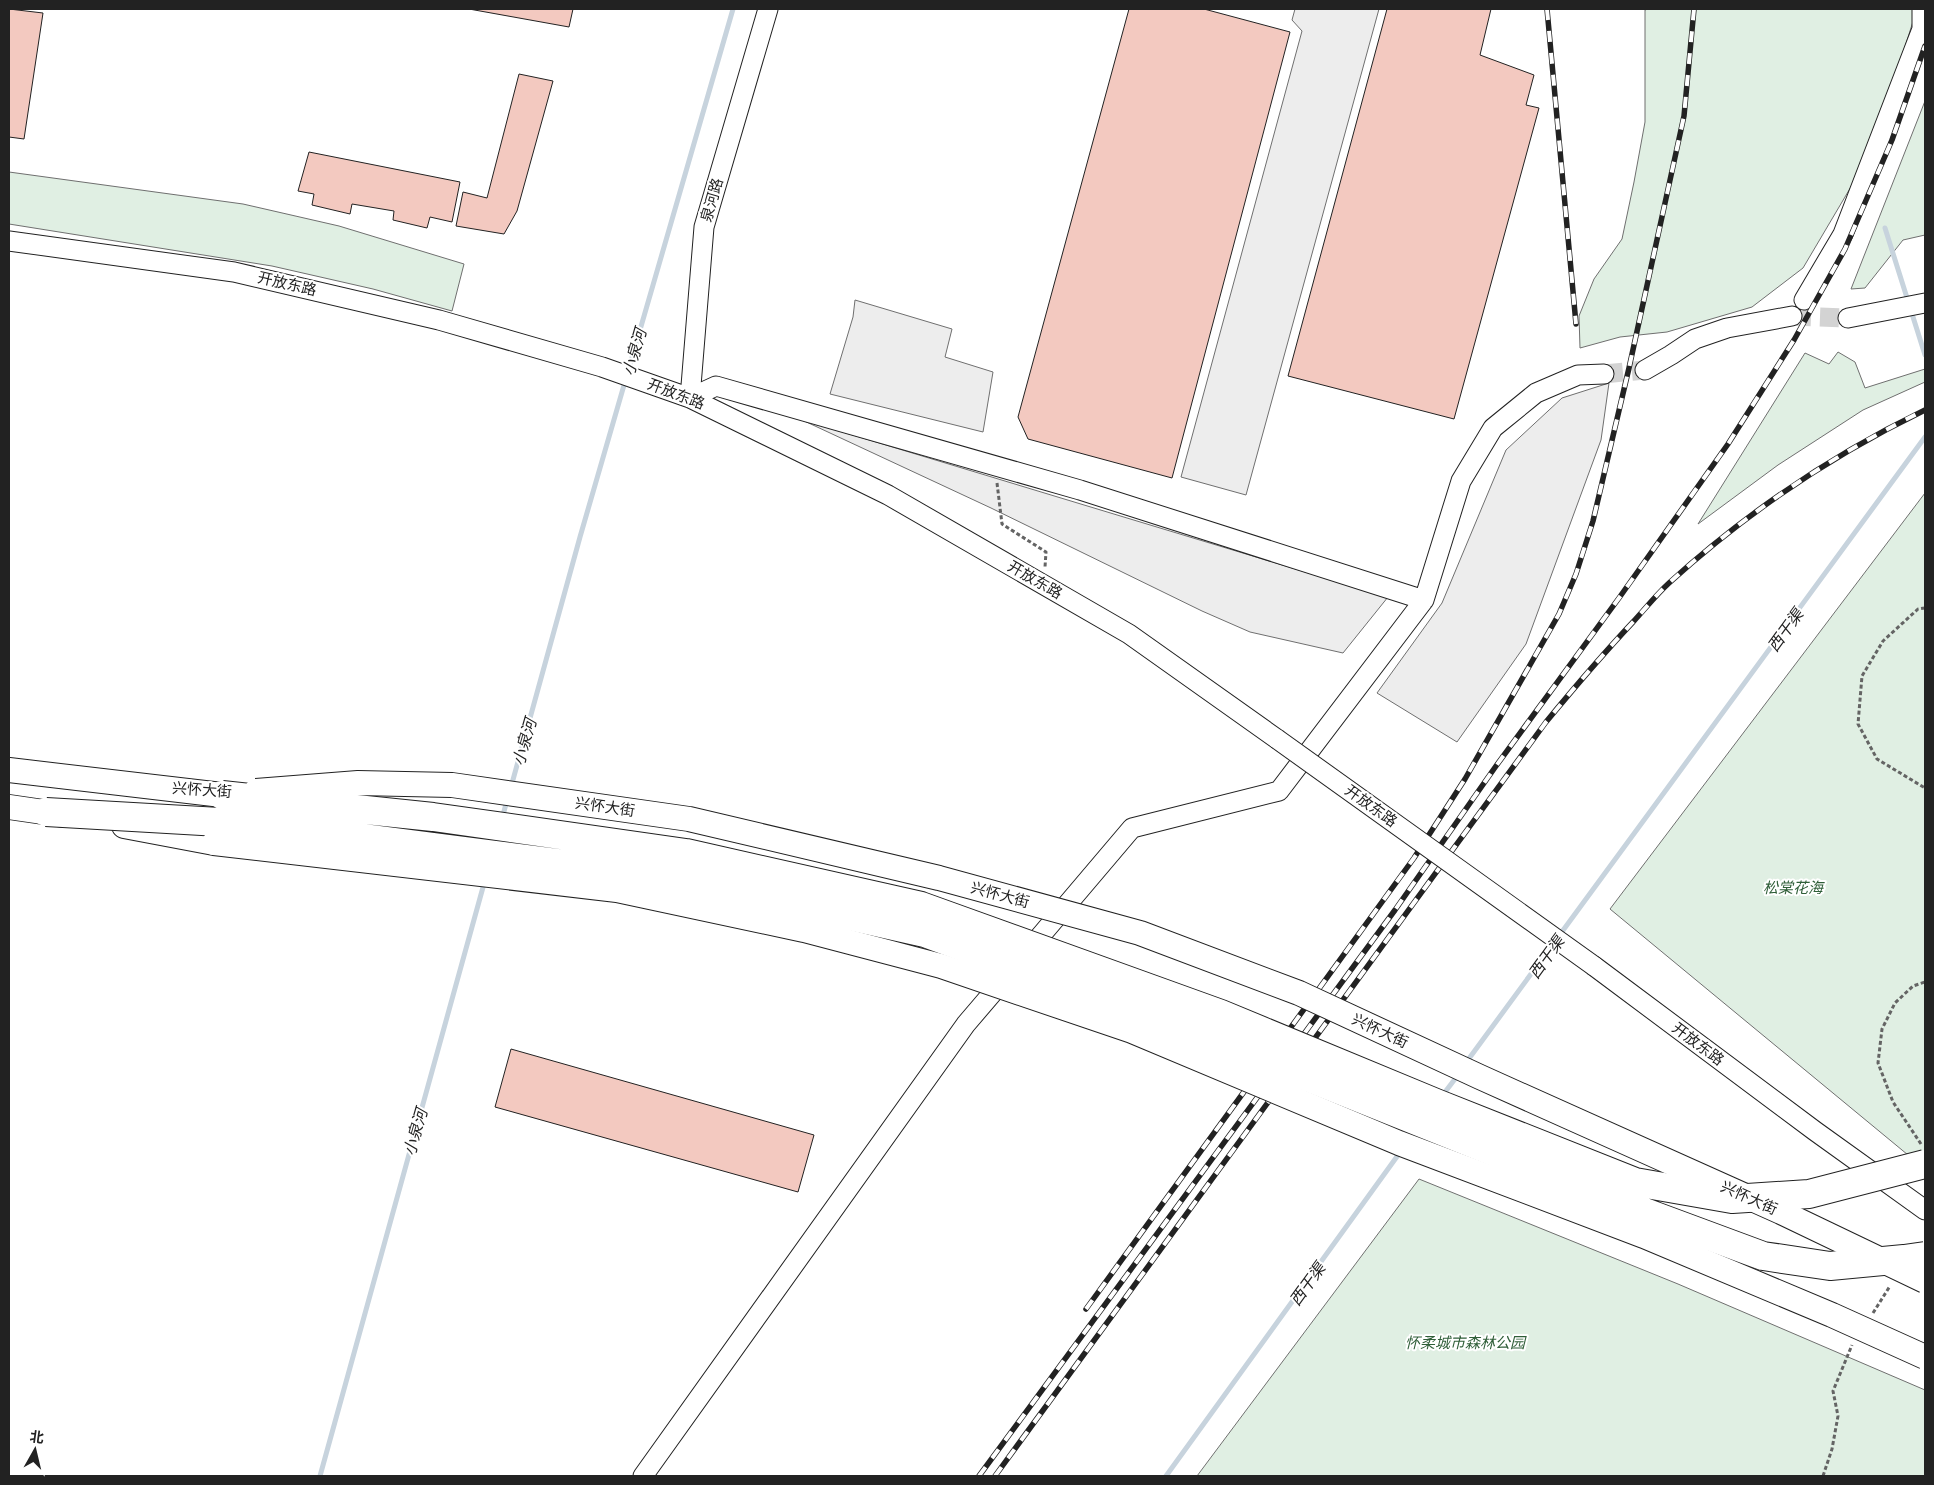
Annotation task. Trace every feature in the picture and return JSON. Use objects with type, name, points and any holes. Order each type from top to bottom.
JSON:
[{"type":"highway","points":[[222,795],[433,818],[686,853],[921,906],[1221,1014],[1436,1103],[1635,1182],[1732,1199],[1809,1194],[1924,1156]]},
{"type":"highway","points":[[46,812],[254,824],[689,880],[924,933],[1185,1028],[1628,1206],[1763,1256],[1830,1266],[1925,1256]]},
{"type":"main road","name":"兴怀大街","points":[[9,770],[222,795],[358,783],[452,785],[679,818],[939,878],[1140,933],[1299,993],[1480,1077],[1782,1212],[1925,1281]]},
{"type":"main road","points":[[9,807],[214,843],[617,890],[804,930],[941,966],[1132,1031],[1399,1143],[1644,1236],[1832,1315],[1925,1357]]},
{"type":"street","name":"泉河路","points":[[690,398],[704,227],[768,9]]},
{"type":"street","points":[[1804,300],[1843,234],[1922,29],[1922,9]]},
{"type":"street","name":"开放东路","points":[[9,241],[234,272],[440,320],[602,367],[690,398],[888,495],[1129,634],[1594,966],[1815,1131],[1925,1210]]},
{"type":"street","points":[[1848,318],[1925,303]]},
{"type":"street","points":[[1645,370],[1671,356],[1695,339],[1727,328],[1792,316]]},
{"type":"street","points":[[643,1476],[966,1024],[1132,828],[1279,791],[1424,600],[1461,481],[1493,428],[1536,393],[1578,375],[1604,374]]},
{"type":"street","points":[[690,398],[716,386],[1080,490],[1424,600]]},
{"type":"path","points":[[995,465],[1002,524],[1046,552],[1044,585]]},
{"type":"path","points":[[1925,608],[1918,609],[1883,641],[1862,676],[1858,724],[1877,759],[1925,788]]},
{"type":"path","points":[[1924,1156],[1894,1102],[1878,1063],[1882,1029],[1895,1003],[1913,986],[1925,982]]},
{"type":"green space","points":[[1917,9],[1902,56],[1855,180],[1803,268],[1752,307],[1667,332],[1620,337],[1580,348],[1579,316],[1594,279],[1622,239],[1634,182],[1645,122],[1645,10]]},
{"type":"green space","points":[[1925,101],[1925,235],[1903,240],[1865,288],[1851,289]]},
{"type":"green space","points":[[9,172],[243,204],[339,226],[464,264],[452,311],[373,289],[272,266],[9,224]]},
{"type":"green space","points":[[1838,352],[1855,362],[1865,388],[1925,369],[1925,382],[1863,410],[1778,465],[1698,524],[1805,353],[1829,364]]},
{"type":"green space","name":"松棠花海","points":[[1925,493],[1925,1169],[1610,909]]},
{"type":"green space","name":"怀柔城市森林公园","points":[[1419,1179],[1678,1284],[1925,1390],[1925,1476],[1197,1476]]},
{"type":"shaded area","points":[[1295,9],[1379,9],[1246,495],[1181,477],[1302,31],[1292,20]]},
{"type":"shaded area","points":[[855,300],[952,329],[945,357],[993,372],[983,432],[830,394],[853,317]]},
{"type":"shaded area","points":[[1609,383],[1601,440],[1526,644],[1457,742],[1377,693],[1442,603],[1506,450],[1562,398]]},
{"type":"shaded area","points":[[800,419],[1388,597],[1343,653],[1250,632],[1202,611],[991,508]]},
{"type":"building","points":[[9,9],[43,13],[24,139],[9,137]]},
{"type":"building","points":[[469,9],[573,9],[569,27]]},
{"type":"building","points":[[1129,9],[1204,9],[1290,32],[1172,478],[1028,439],[1018,417]]},
{"type":"building","points":[[1387,9],[1491,9],[1480,55],[1534,75],[1526,105],[1539,108],[1454,419],[1288,376]]},
{"type":"building","points":[[519,74],[553,81],[517,211],[504,234],[456,226],[463,192],[487,198]]},
{"type":"building","points":[[309,152],[460,182],[452,222],[430,217],[427,228],[393,220],[394,211],[352,204],[350,214],[312,205],[314,194],[298,191]]},
{"type":"building","points":[[511,1049],[814,1135],[798,1192],[495,1107]]},
{"type":"waterway","name":"小泉河","points":[[511,787],[580,537],[733,9]]},
{"type":"waterway","name":"西干渠","points":[[1885,228],[1925,355]]},
{"type":"waterway","name":"西干渠","points":[[1465,1064],[1925,437]]},
{"type":"waterway","name":"小泉河","points":[[502,819],[507,800]]},
{"type":"waterway","name":"小泉河","points":[[320,1476],[485,880]]},
{"type":"waterway","name":"西干渠","points":[[1442,1096],[1458,1075]]},
{"type":"waterway","name":"西干渠","points":[[1166,1476],[1401,1151]]},
{"type":"tunnel","points":[[1792,316],[1848,318]]},
{"type":"tunnel","points":[[1604,374],[1645,370]]},
{"type":"railway","points":[[1547,9],[1576,324]]},
{"type":"railway","points":[[1086,1309],[1414,858],[1465,779],[1559,614],[1576,574],[1593,521],[1629,368],[1684,116],[1694,9]]},
{"type":"railway","points":[[979,1476],[1395,910],[1496,766],[1619,598],[1728,444],[1794,340],[1845,249],[1892,140],[1925,46]]},
{"type":"railway","points":[[995,1476],[1546,722],[1589,671],[1664,588],[1728,533],[1759,509],[1823,466],[1890,427],[1925,410]]}]
